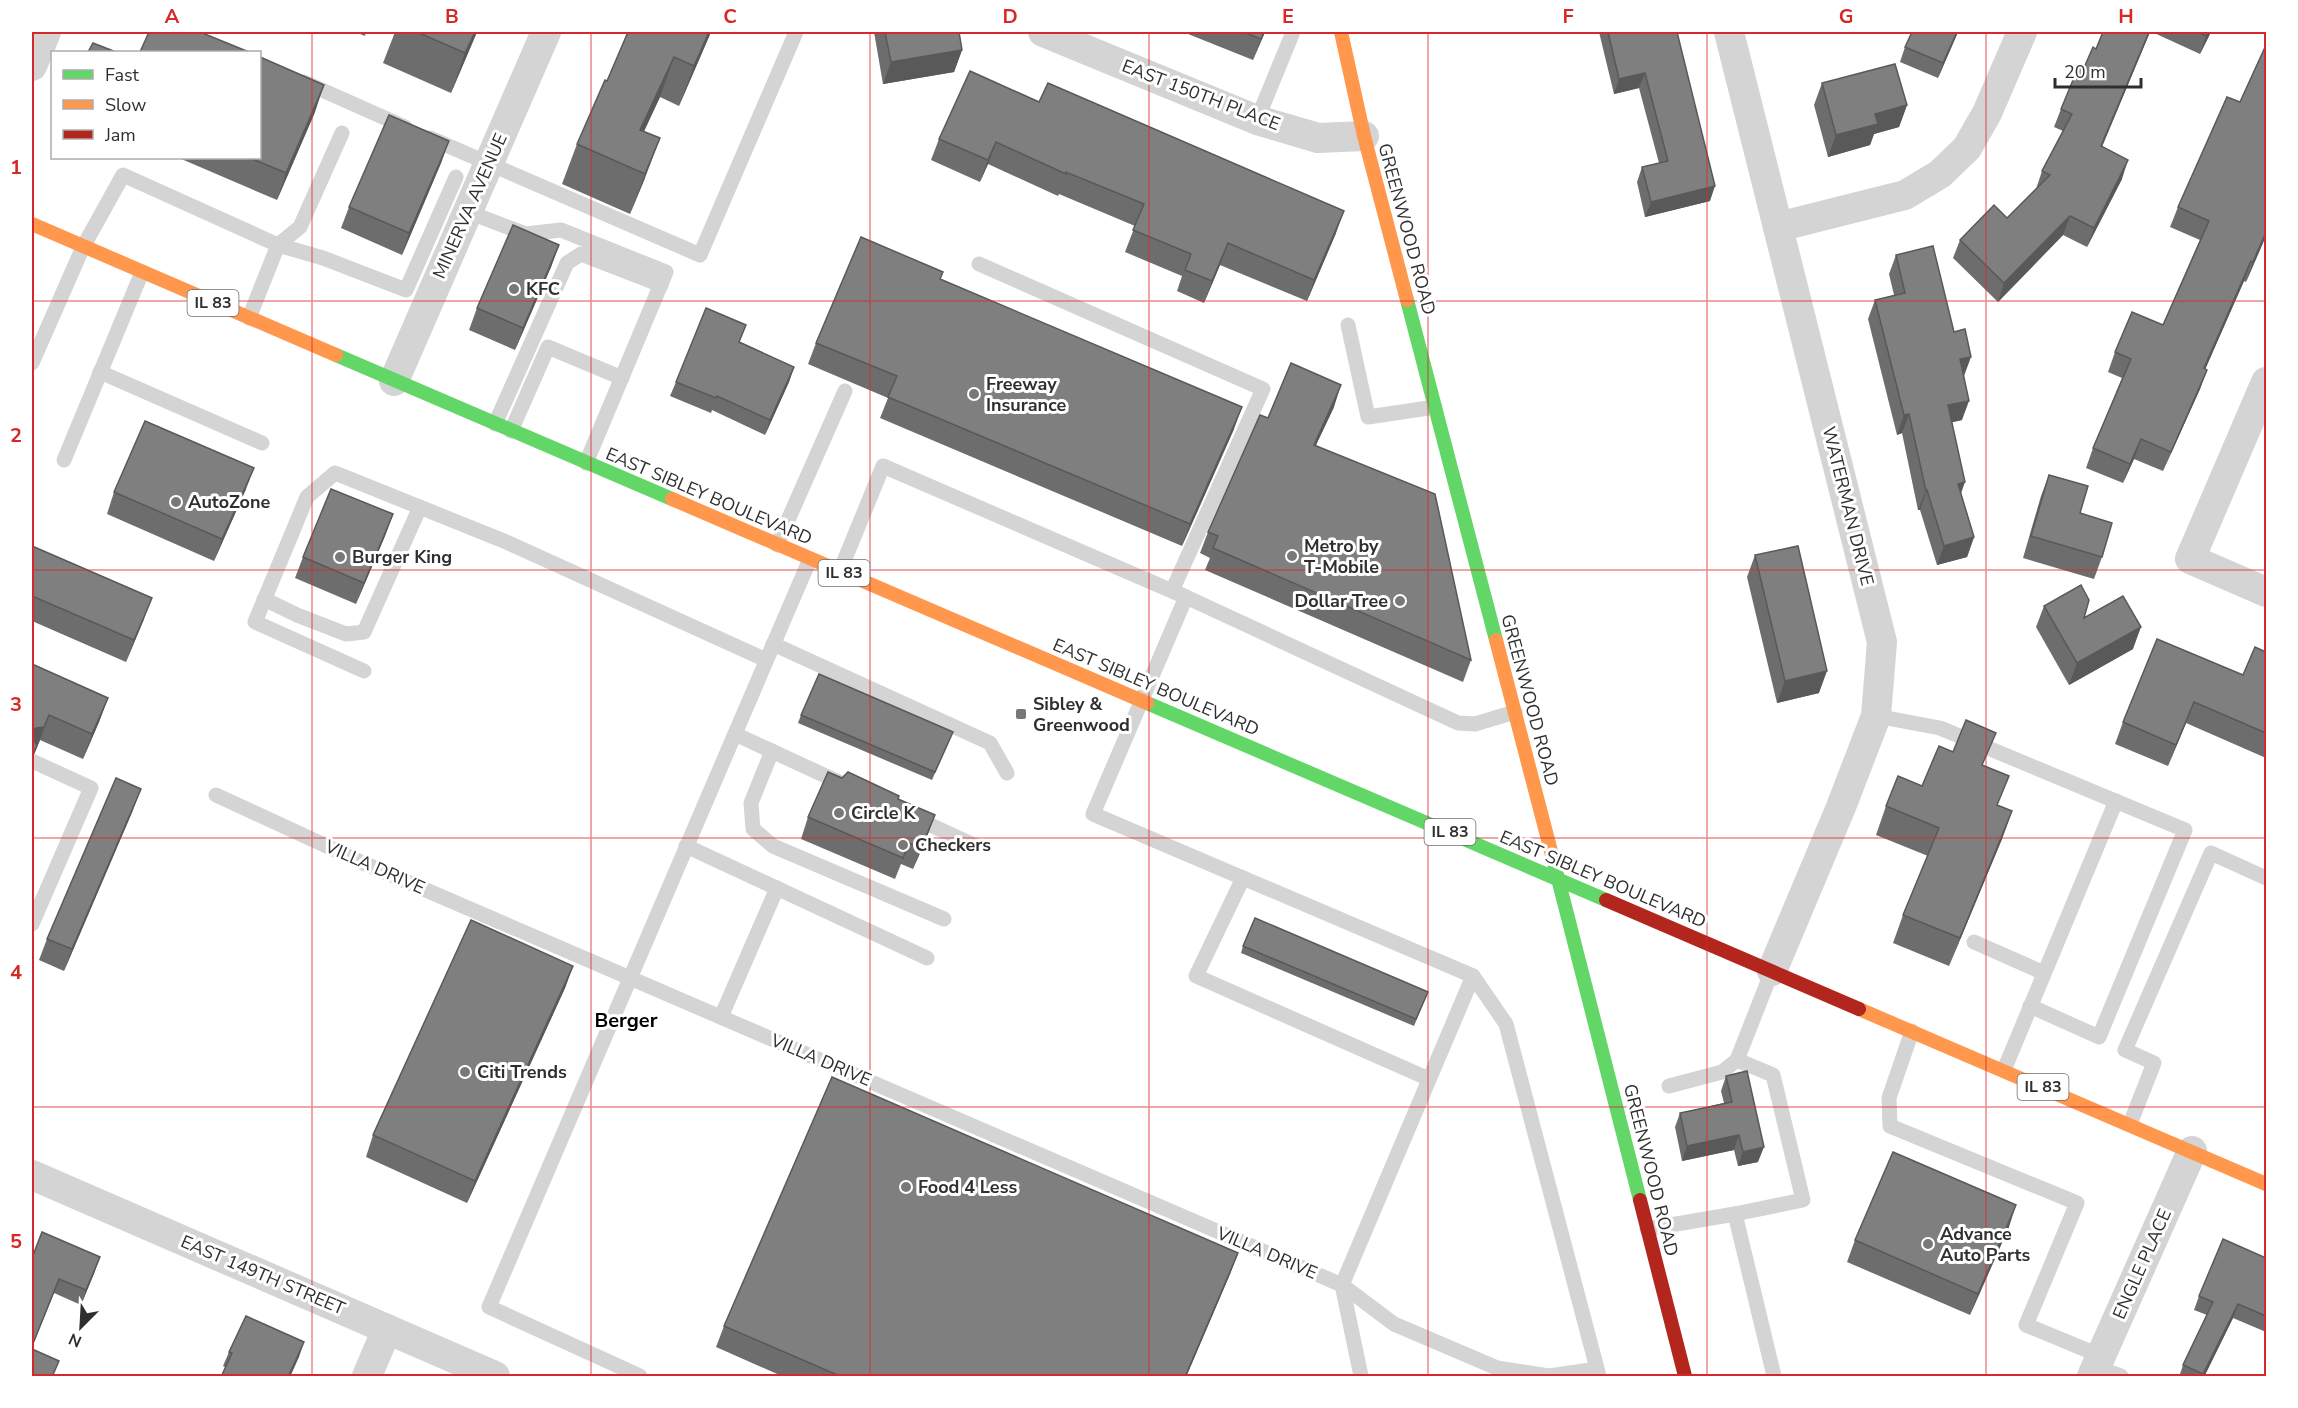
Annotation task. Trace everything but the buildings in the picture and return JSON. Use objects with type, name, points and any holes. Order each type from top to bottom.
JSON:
[{"type":"main road","name":"GREENWOOD ROAD","points":[[1341,32],[1364,136],[1515,712],[1685,1377]]},
{"type":"main road","name":"EAST SIBLEY BOULEVARD","points":[[32,224],[2266,1184]]},
{"type":"street","points":[[32,66],[46,32]]},
{"type":"street","name":"MINERVA AVENUE","points":[[394,381],[546,32]]},
{"type":"street","name":"EAST 150TH PLACE","points":[[1043,32],[1257,120],[1318,138],[1364,136]]},
{"type":"street","name":"WATERMAN DRIVE","points":[[1729,32],[1882,642],[1876,716],[1841,807],[1772,971]]},
{"type":"street","points":[[1778,227],[1905,195],[1940,174],[1967,148],[1987,113],[2022,32]]},
{"type":"street","points":[[2266,382],[2190,559],[2266,592]]},
{"type":"street","name":"ENGLE PLACE","points":[[2102,1369],[2192,1151]]},
{"type":"street","name":"EAST 149TH STREET","points":[[32,1174],[495,1377]]},
{"type":"street","points":[[367,1377],[387,1329]]},
{"type":"lane","points":[[292,77],[700,255],[796,32]]},
{"type":"lane","points":[[1257,120],[1293,32]]},
{"type":"lane","points":[[249,318],[278,245],[300,227],[342,133]]},
{"type":"lane","points":[[32,363],[37,336],[83,246],[123,175],[278,245],[323,258],[406,290],[456,177]]},
{"type":"lane","points":[[468,212],[526,234],[561,230],[666,272],[586,463]]},
{"type":"lane","points":[[495,424],[567,263],[581,254],[661,285]]},
{"type":"lane","points":[[979,264],[1263,389],[1179,594],[1141,700],[1093,814],[1473,976],[1506,1024],[1598,1373]]},
{"type":"lane","points":[[63,460],[142,272]]},
{"type":"lane","points":[[1348,325],[1368,417],[1435,407]]},
{"type":"lane","points":[[511,431],[548,347],[622,378]]},
{"type":"lane","points":[[100,372],[262,443]]},
{"type":"lane","points":[[777,544],[845,391]]},
{"type":"lane","points":[[840,572],[883,466],[1179,594],[1458,723],[1475,724],[1515,712]]},
{"type":"lane","points":[[364,671],[255,622],[307,497],[334,473],[504,541],[766,660]]},
{"type":"lane","points":[[264,599],[345,634],[364,632],[420,507]]},
{"type":"lane","points":[[640,1377],[489,1307],[810,559]]},
{"type":"lane","points":[[773,644],[990,743],[1007,773]]},
{"type":"lane","points":[[1876,716],[1940,728],[2185,830],[2099,1036],[2030,1006]]},
{"type":"lane","points":[[735,734],[858,791]]},
{"type":"lane","points":[[772,751],[751,804],[753,829],[773,846],[944,919]]},
{"type":"lane","points":[[32,761],[91,788],[32,924]]},
{"type":"lane","name":"VILLA DRIVE","points":[[216,795],[361,862],[1342,1285],[1394,1324],[1497,1368],[1549,1376],[1598,1373]]},
{"type":"lane","points":[[2004,1070],[2116,801]]},
{"type":"lane","points":[[901,811],[976,846]]},
{"type":"lane","points":[[686,846],[927,958]]},
{"type":"lane","points":[[2130,1125],[2154,1063],[2125,1050],[2211,852],[2266,878]]},
{"type":"lane","points":[[1243,878],[1196,976],[1430,1079]]},
{"type":"lane","points":[[721,1017],[777,888]]},
{"type":"lane","points":[[1974,942],[2044,973]]},
{"type":"lane","points":[[1669,1086],[1722,1072],[1737,1060],[1772,971]]},
{"type":"lane","points":[[1361,1377],[1342,1285],[1473,976]]},
{"type":"lane","points":[[1912,1031],[1889,1098],[1890,1126],[2077,1203],[2026,1325],[2102,1369]]},
{"type":"lane","points":[[1647,1228],[1736,1214],[1803,1200],[1773,1076],[1737,1060]]},
{"type":"lane","points":[[1736,1214],[1774,1377]]},
{"type":"traffic: fast","points":[[1407,300],[1496,640]]},
{"type":"traffic: fast","points":[[336,355],[672,499]]},
{"type":"traffic: fast","points":[[1147,703],[1606,900]]},
{"type":"traffic: fast","points":[[1553,859],[1640,1200]]},
{"type":"traffic: slow","points":[[1341,32],[1364,136],[1407,300]]},
{"type":"traffic: slow","points":[[32,224],[336,355]]},
{"type":"traffic: slow","points":[[672,499],[1147,703]]},
{"type":"traffic: slow","points":[[1496,640],[1553,859]]},
{"type":"traffic: slow","points":[[1859,1009],[2266,1184]]},
{"type":"traffic: jam","points":[[1606,900],[1859,1009]]},
{"type":"traffic: jam","points":[[1640,1200],[1685,1376]]},
{"type":"place","name":"KFC","points":[[514,289]]},
{"type":"place","name":"Freeway Insurance","points":[[974,394]]},
{"type":"place","name":"AutoZone","points":[[176,502]]},
{"type":"place","name":"Metro by T-Mobile","points":[[1292,556]]},
{"type":"place","name":"Burger King","points":[[340,557]]},
{"type":"place","name":"Dollar Tree","points":[[1400,601]]},
{"type":"place","name":"Sibley & Greenwood","points":[[1021,714]]},
{"type":"place","name":"Circle K","points":[[839,813]]},
{"type":"place","name":"Checkers","points":[[903,845]]},
{"type":"place","name":"Citi Trends","points":[[465,1072]]},
{"type":"place","name":"Food 4 Less","points":[[906,1187]]},
{"type":"place","name":"Advance Auto Parts","points":[[1928,1244]]},
{"type":"district","name":"Berger","points":[[626,1020]]}]
